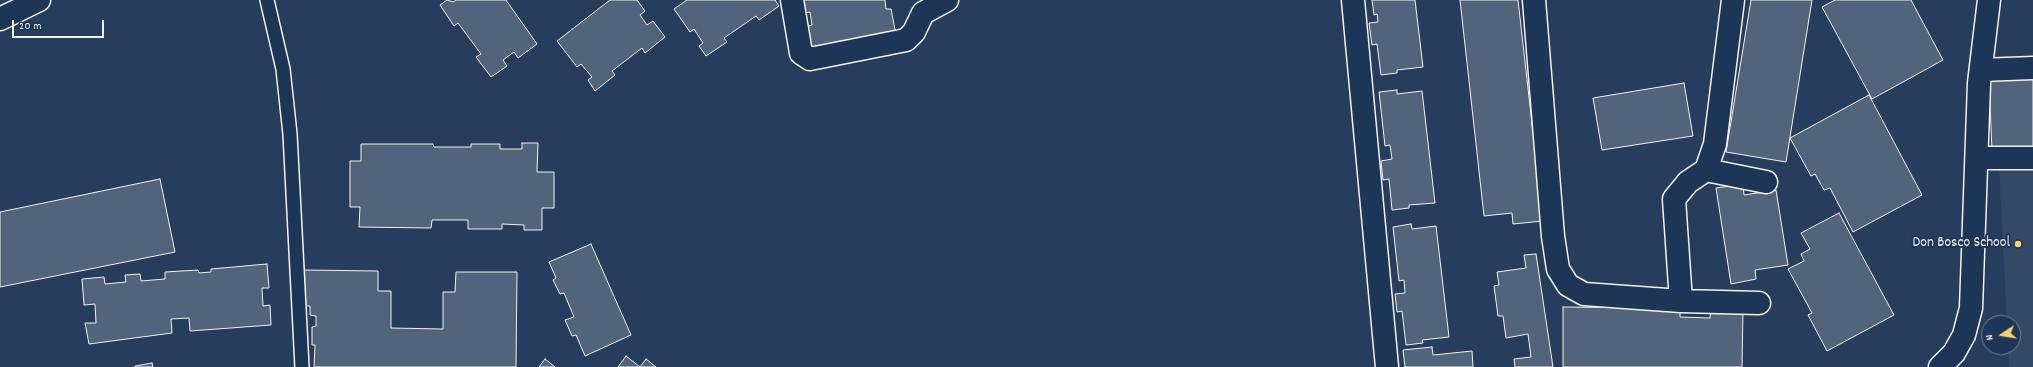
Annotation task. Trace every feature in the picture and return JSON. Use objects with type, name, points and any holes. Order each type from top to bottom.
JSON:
[{"type":"street","points":[[0,19],[39,0]]},
{"type":"street","points":[[792,0],[801,53],[810,59],[906,40],[914,32],[923,13],[947,0]]},
{"type":"street","points":[[1353,0],[1387,367]]},
{"type":"street","points":[[1534,0],[1553,236],[1558,269],[1568,285],[1584,294],[1681,301],[1759,302]]},
{"type":"street","points":[[1681,301],[1674,199],[1688,182],[1706,170],[1715,144],[1733,0]]},
{"type":"street","points":[[1940,367],[1954,353],[1964,335],[1971,308],[1981,70],[1990,0]]},
{"type":"street","points":[[1981,70],[2033,68]]},
{"type":"street","points":[[1977,158],[2033,158]]},
{"type":"street","points":[[1706,170],[1766,182]]},
{"type":"lane","points":[[267,0],[283,69],[290,134],[302,367]]},
{"type":"shaded area","name":"Don Bosco School","points":[[1999,165],[2033,165],[2033,367],[2009,367],[2008,355],[2021,355],[2021,315],[2007,315]]},
{"type":"building","points":[[447,0],[453,2],[456,0],[506,0],[537,44],[518,58],[514,52],[503,60],[507,66],[491,77],[476,57],[481,54],[458,23],[454,26],[440,5]]},
{"type":"building","points":[[610,0],[637,0],[645,11],[640,15],[647,25],[653,21],[665,37],[645,53],[642,48],[612,71],[615,75],[595,91],[588,80],[592,77],[581,64],[577,67],[557,41]]},
{"type":"building","points":[[687,0],[775,0],[779,6],[759,20],[756,16],[724,38],[727,42],[706,56],[699,46],[703,43],[694,29],[690,32],[674,9]]},
{"type":"building","points":[[800,0],[885,0],[886,9],[891,9],[896,35],[809,50],[805,27],[812,25],[810,12],[803,13]]},
{"type":"building","points":[[1372,0],[1415,0],[1423,67],[1397,70],[1397,73],[1381,75],[1377,44],[1372,45],[1369,23],[1378,22],[1377,14],[1374,15]]},
{"type":"building","points":[[1460,0],[1518,0],[1543,221],[1513,224],[1512,213],[1484,216]]},
{"type":"building","points":[[1751,0],[1812,0],[1786,162],[1726,152]]},
{"type":"building","points":[[1835,0],[1911,0],[1943,60],[1872,99],[1822,7]]},
{"type":"building","points":[[2033,79],[2033,149],[1992,151],[1989,80]]},
{"type":"building","points":[[1684,83],[1693,136],[1602,150],[1593,98]]},
{"type":"building","points":[[1397,90],[1397,94],[1422,91],[1435,203],[1409,205],[1409,208],[1392,210],[1389,179],[1383,180],[1381,161],[1392,159],[1390,145],[1385,146],[1379,92]]},
{"type":"building","points":[[1869,95],[1922,195],[1853,232],[1830,188],[1824,190],[1815,174],[1811,176],[1790,138]]},
{"type":"building","points":[[522,143],[538,143],[537,172],[554,172],[554,208],[542,208],[542,230],[524,230],[524,225],[502,224],[502,229],[468,229],[468,220],[432,220],[431,228],[359,227],[360,207],[350,207],[350,161],[361,161],[361,144],[433,144],[434,147],[471,147],[471,144],[500,144],[500,149],[522,149]]},
{"type":"building","points":[[160,179],[175,252],[0,287],[0,212]]},
{"type":"building","points":[[1743,184],[1744,195],[1776,190],[1788,265],[1755,270],[1756,279],[1731,284],[1716,188]]},
{"type":"building","points":[[1839,213],[1894,315],[1827,351],[1808,315],[1812,313],[1788,269],[1804,261],[1801,254],[1810,249],[1801,233]]},
{"type":"building","points":[[1411,224],[1412,229],[1436,226],[1449,337],[1422,340],[1423,343],[1406,345],[1402,311],[1397,312],[1395,294],[1405,293],[1404,280],[1399,281],[1393,227]]},
{"type":"building","points":[[591,244],[631,335],[585,356],[576,335],[572,336],[565,320],[574,317],[564,293],[560,294],[553,280],[556,278],[549,262]]},
{"type":"building","points":[[1536,254],[1553,367],[1515,367],[1514,359],[1531,357],[1528,334],[1506,338],[1503,316],[1498,316],[1494,286],[1499,285],[1497,272],[1526,268],[1524,255]]},
{"type":"building","points":[[267,264],[269,288],[262,288],[263,306],[270,305],[271,325],[190,331],[189,318],[171,319],[172,333],[89,344],[85,323],[96,323],[95,304],[84,305],[82,279],[104,277],[105,284],[126,282],[125,275],[140,274],[141,281],[165,279],[165,272],[198,270],[199,273],[211,272],[211,269]]},
{"type":"building","points":[[304,270],[378,271],[378,291],[391,291],[391,328],[443,329],[443,292],[455,292],[456,272],[517,272],[516,367],[314,367],[315,345],[312,345],[312,327],[316,326],[316,316],[310,315],[310,306],[304,306]]},
{"type":"building","points":[[1563,307],[1680,308],[1680,317],[1710,318],[1711,309],[1743,309],[1742,367],[1563,367]]},
{"type":"building","points":[[1432,347],[1433,355],[1472,351],[1473,367],[1405,367],[1403,350]]},
{"type":"building","points":[[626,356],[640,367],[618,367]]},
{"type":"building","points":[[545,359],[555,367],[539,367]]},
{"type":"building","points":[[646,359],[656,367],[640,367]]},
{"type":"building","points":[[152,363],[153,367],[135,367],[135,366]]},
{"type":"place","name":"Don Bosco School","points":[[2018,244]]}]
